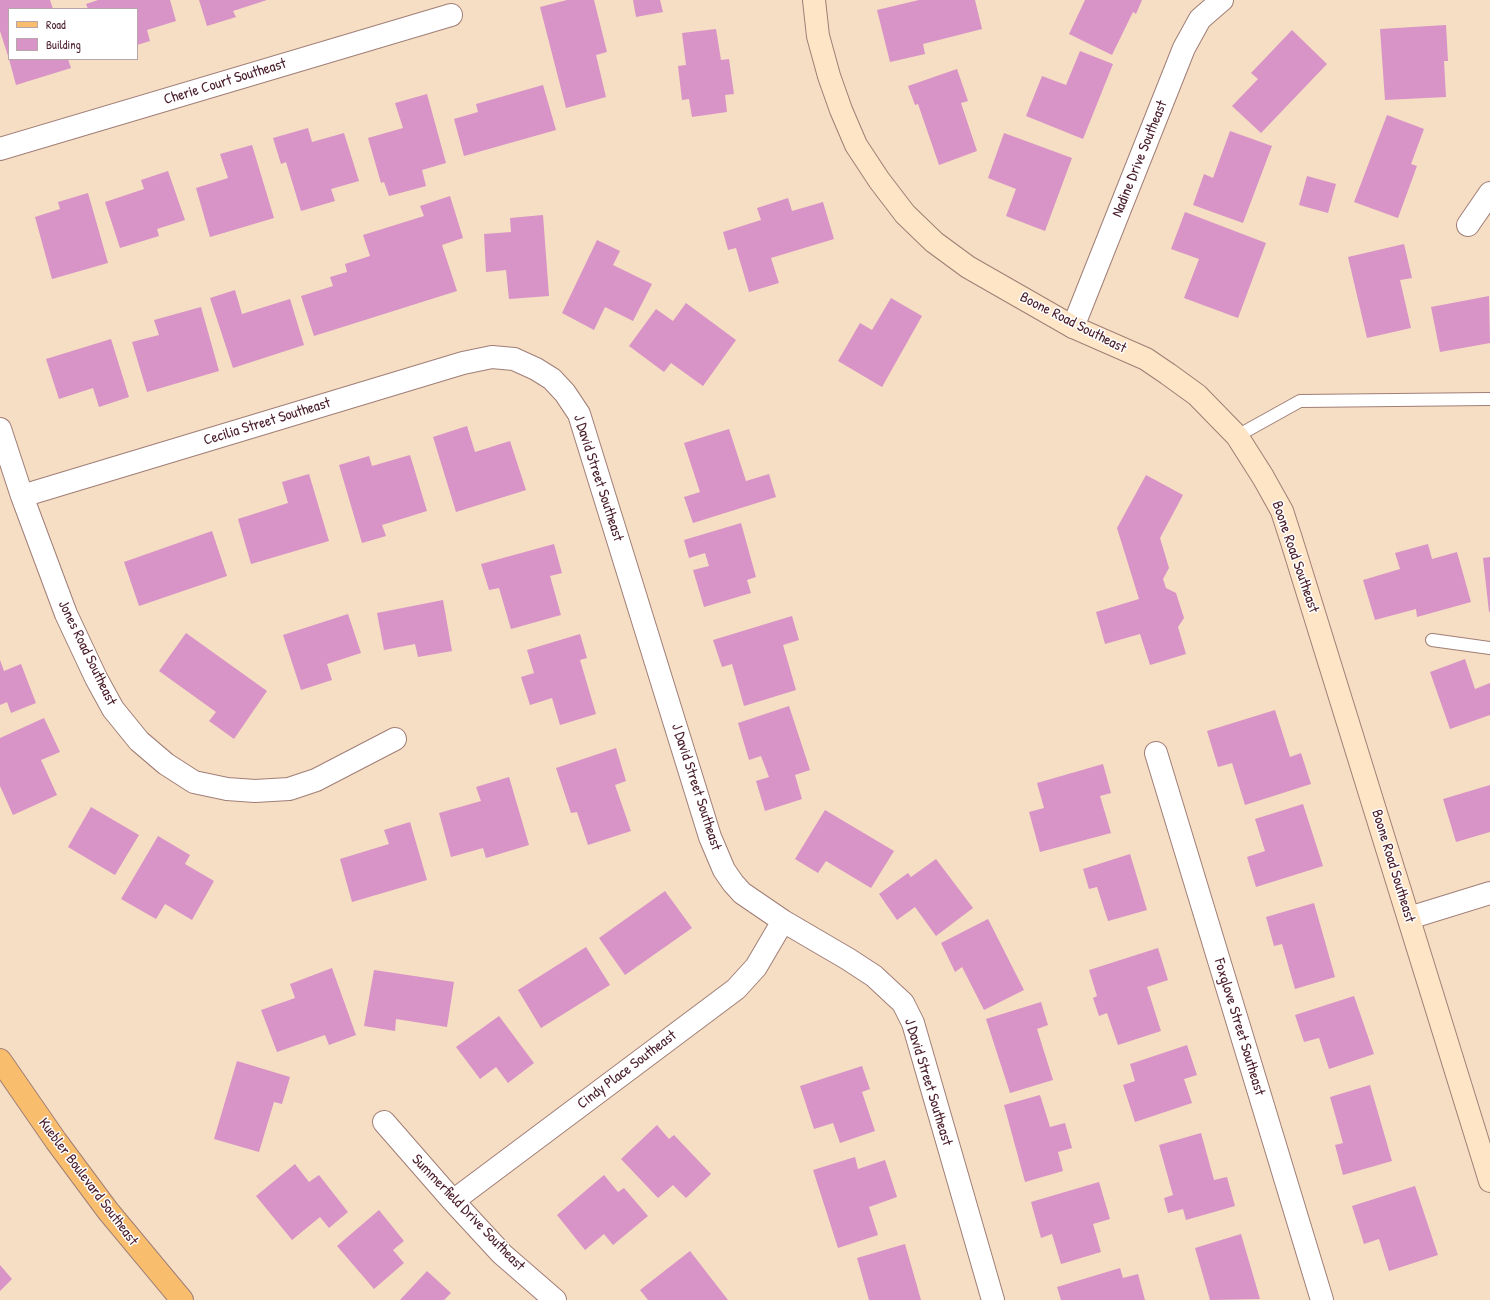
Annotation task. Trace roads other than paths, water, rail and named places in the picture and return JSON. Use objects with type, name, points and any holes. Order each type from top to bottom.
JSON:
[{"type":"main road","name":"Kuebler Boulevard Southeast","points":[[0,1060],[56,1141],[108,1211],[182,1300]]},
{"type":"street","name":"Boone Road Southeast","points":[[814,0],[818,36],[829,76],[841,110],[856,145],[905,214],[934,242],[968,267],[1073,327],[1146,360],[1197,395],[1237,436],[1263,478],[1284,517],[1490,1181]]},
{"type":"street","name":"Nadine Drive Southeast","points":[[1073,327],[1184,48],[1200,20],[1222,0]]},
{"type":"street","name":"Cherie Court Southeast","points":[[0,150],[451,15]]},
{"type":"street","points":[[1468,225],[1490,193]]},
{"type":"street","name":"Cecilia Street Southeast","points":[[22,496],[463,363],[492,357],[514,359]]},
{"type":"street","name":"J David Street Southeast","points":[[514,359],[536,369],[552,379],[566,393],[579,414],[710,837],[724,870],[742,893],[783,921],[874,976],[903,1003],[913,1023],[992,1300]]},
{"type":"street","name":"Jones Road Southeast","points":[[0,429],[22,496],[66,614],[96,678],[114,708],[139,741],[166,764],[194,782],[227,789],[256,791],[289,789],[316,780],[395,739]]},
{"type":"street","name":"Foxglove Street Southeast","points":[[1156,753],[1322,1300]]},
{"type":"street","points":[[1409,918],[1490,893]]},
{"type":"street","name":"Cindy Place Southeast","points":[[453,1201],[736,989],[756,967],[783,921]]},
{"type":"street","name":"Summerfield Drive Southeast","points":[[384,1122],[453,1201],[502,1254],[555,1300]]},
{"type":"lane","points":[[1237,436],[1300,401],[1490,399]]},
{"type":"lane","points":[[1432,640],[1490,648]]}]
